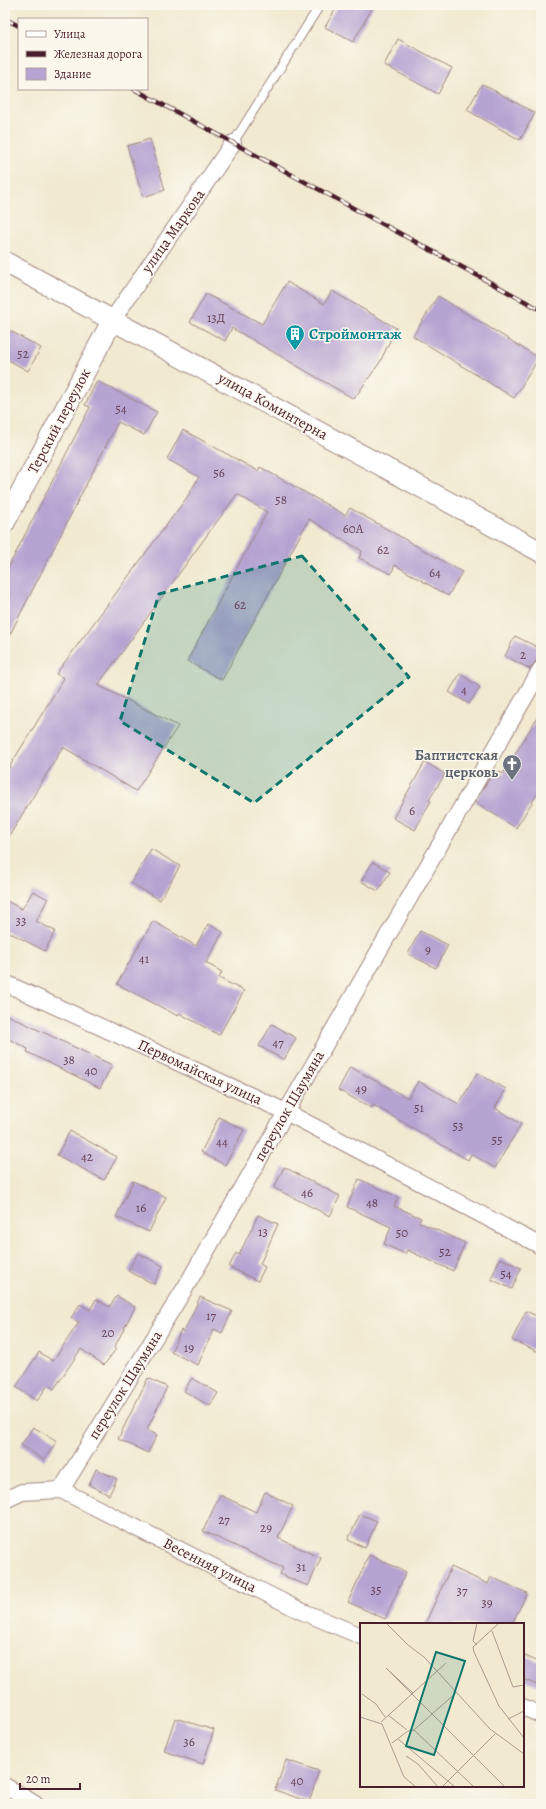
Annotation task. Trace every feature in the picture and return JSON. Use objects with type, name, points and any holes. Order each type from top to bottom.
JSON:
[{"type":"street","name":"улица Маркова","points":[[112,319],[233,143]]},
{"type":"street","name":"улица Коминтерна","points":[[5,262],[541,552]]},
{"type":"street","name":"Терский переулок","points":[[5,522],[112,319]]},
{"type":"street","name":"переулок Шаумяна","points":[[61,1490],[185,1288],[541,669]]},
{"type":"street","name":"Первомайская улица","points":[[5,983],[286,1112],[541,1246]]},
{"type":"street","points":[[5,1500],[22,1492],[61,1490]]},
{"type":"street","name":"Весенняя улица","points":[[61,1490],[301,1611],[360,1636]]},
{"type":"street","points":[[524,1707],[541,1715]]},
{"type":"street","points":[[5,1786],[35,1804]]},
{"type":"lane","points":[[233,143],[320,5]]},
{"type":"highlighted area","points":[[302,556],[409,677],[254,803],[120,721],[159,594]]},
{"type":"building","points":[[338,5],[374,5],[353,42],[325,27]]},
{"type":"building","points":[[398,39],[452,68],[438,94],[384,65]]},
{"type":"building","points":[[482,84],[535,113],[520,140],[467,110]]},
{"type":"building","points":[[150,139],[165,190],[143,197],[127,146]]},
{"type":"building","name":"Строймонтаж","points":[[287,282],[324,304],[332,291],[396,328],[380,362],[354,399],[232,328],[225,341],[190,322],[206,294],[262,324]]},
{"type":"building","points":[[438,296],[539,358],[514,398],[413,336]]},
{"type":"building","points":[[5,328],[41,348],[28,371],[5,358]]},
{"type":"building","points":[[97,381],[157,412],[144,435],[118,422],[5,644],[5,574],[90,407],[85,405]]},
{"type":"building","points":[[183,430],[258,471],[260,467],[345,515],[350,508],[462,572],[448,596],[395,565],[391,574],[359,558],[362,551],[309,519],[222,680],[187,661],[267,512],[237,494],[98,685],[178,726],[136,791],[63,747],[5,843],[5,774],[64,678],[56,674],[188,496],[199,477],[167,459]]},
{"type":"building","points":[[515,636],[541,649],[536,661],[530,669],[505,656]]},
{"type":"building","points":[[460,674],[480,687],[469,704],[449,692]]},
{"type":"building","name":"Баптистская церковь","points":[[541,711],[541,788],[516,828],[475,802],[495,769],[503,774]]},
{"type":"building","points":[[425,762],[445,774],[429,800],[431,801],[415,830],[393,818]]},
{"type":"building","points":[[151,849],[180,866],[160,900],[131,883]]},
{"type":"building","points":[[373,862],[390,872],[378,891],[361,881]]},
{"type":"building","points":[[33,891],[48,899],[36,921],[55,931],[45,951],[5,930],[5,900],[22,909]]},
{"type":"building","points":[[153,921],[196,946],[208,924],[223,932],[206,963],[222,972],[219,978],[244,991],[219,1035],[179,1013],[178,1016],[117,984]]},
{"type":"building","points":[[420,931],[448,945],[436,968],[408,954]]},
{"type":"building","points":[[5,1014],[112,1065],[100,1088],[27,1052],[28,1049],[5,1037]]},
{"type":"building","points":[[272,1024],[296,1038],[284,1060],[259,1046]]},
{"type":"building","points":[[350,1067],[408,1098],[418,1081],[459,1104],[477,1073],[506,1089],[495,1108],[521,1124],[495,1168],[471,1154],[468,1160],[373,1105],[372,1108],[338,1090]]},
{"type":"building","points":[[219,1117],[244,1130],[225,1165],[201,1152]]},
{"type":"building","points":[[70,1131],[117,1157],[104,1180],[57,1155]]},
{"type":"building","points":[[284,1167],[340,1196],[330,1216],[274,1188]]},
{"type":"building","points":[[359,1179],[398,1197],[394,1206],[421,1218],[419,1222],[465,1243],[453,1271],[407,1250],[405,1254],[384,1244],[391,1227],[347,1207]]},
{"type":"building","points":[[133,1181],[166,1197],[149,1232],[116,1217]]},
{"type":"building","points":[[258,1215],[278,1224],[260,1264],[265,1267],[258,1281],[229,1267],[236,1253],[239,1255]]},
{"type":"building","points":[[138,1253],[163,1266],[154,1284],[128,1271]]},
{"type":"building","points":[[500,1258],[521,1268],[512,1289],[491,1279]]},
{"type":"building","points":[[117,1296],[135,1307],[114,1348],[116,1349],[104,1365],[81,1349],[54,1389],[48,1385],[37,1401],[16,1387],[39,1352],[53,1361],[79,1322],[71,1318],[80,1304],[90,1310],[96,1299],[109,1307]]},
{"type":"building","points":[[200,1297],[232,1311],[222,1333],[214,1329],[198,1365],[171,1352],[181,1330],[184,1332]]},
{"type":"building","points":[[526,1311],[541,1318],[541,1353],[512,1340]]},
{"type":"building","points":[[148,1378],[167,1387],[147,1430],[157,1435],[148,1453],[118,1439]]},
{"type":"building","points":[[192,1378],[218,1393],[210,1406],[184,1391]]},
{"type":"building","points":[[33,1427],[57,1441],[44,1460],[21,1445]]},
{"type":"building","points":[[96,1469],[117,1479],[109,1495],[89,1485]]},
{"type":"building","points":[[265,1492],[293,1506],[278,1538],[321,1558],[308,1586],[280,1574],[283,1568],[203,1531],[220,1495],[256,1512]]},
{"type":"building","points":[[360,1514],[377,1521],[365,1548],[348,1540]]},
{"type":"building","points":[[369,1555],[406,1572],[385,1619],[348,1602]]},
{"type":"building","points":[[451,1567],[488,1584],[491,1577],[527,1593],[512,1623],[425,1623]]},
{"type":"building","points":[[524,1655],[541,1663],[541,1687],[524,1679]]},
{"type":"building","points":[[175,1718],[214,1730],[203,1764],[164,1751]]},
{"type":"building","points":[[286,1760],[319,1771],[309,1802],[275,1790]]},
{"type":"railway","points":[[5,19],[18,26]]},
{"type":"railway","points":[[136,90],[541,310]]},
{"type":"place","name":"Строймонтаж","points":[[295,351]]},
{"type":"place","name":"Баптистская церковь","points":[[512,781]]}]
